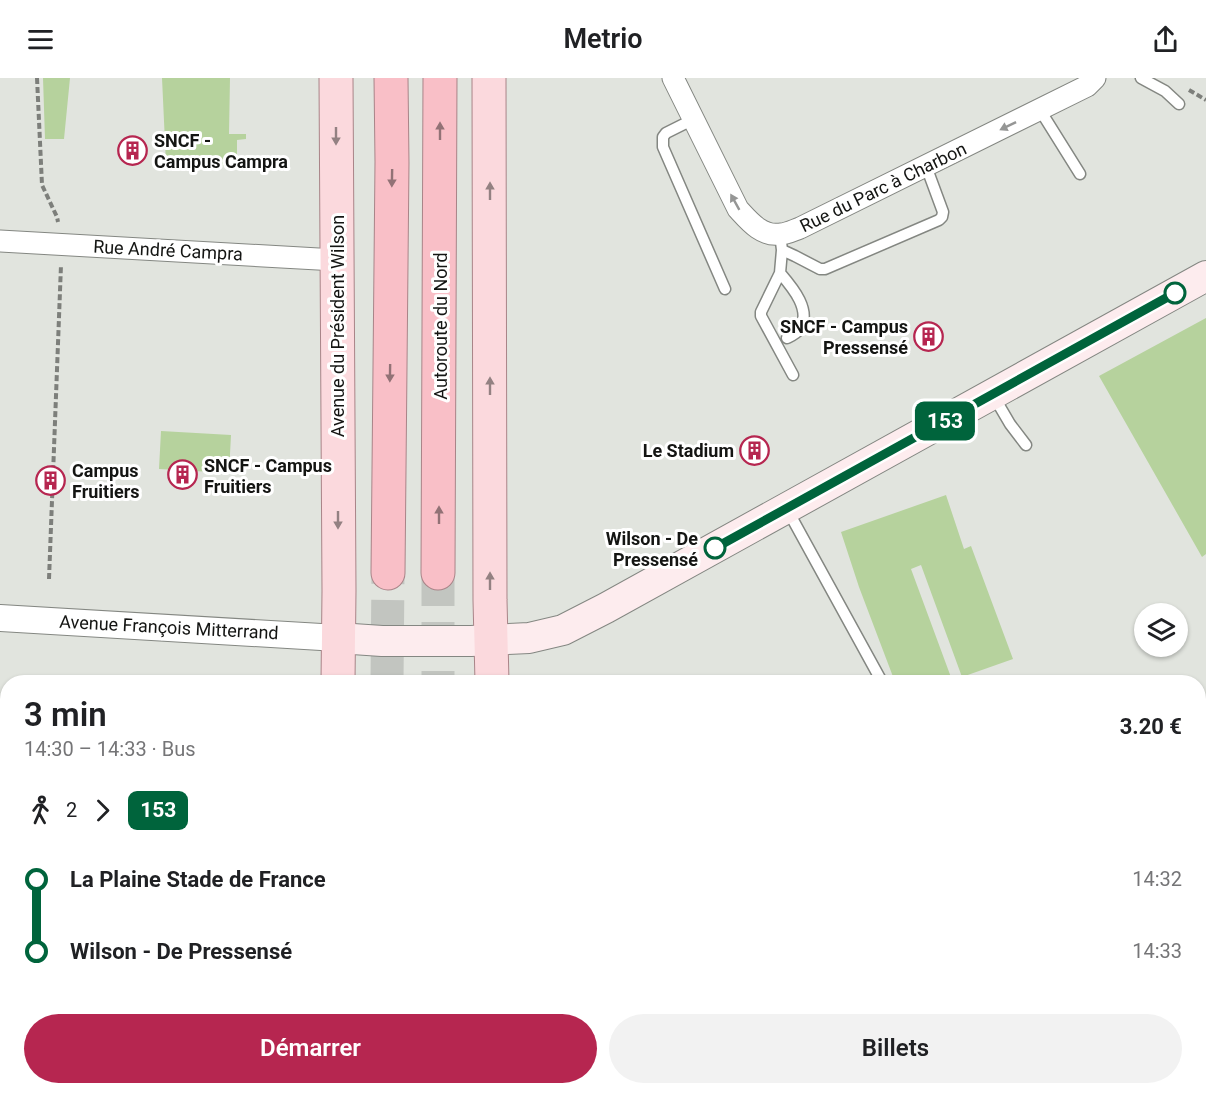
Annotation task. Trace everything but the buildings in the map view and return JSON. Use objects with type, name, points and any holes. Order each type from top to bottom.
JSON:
[{"type":"highway","points":[[388,573],[391,78]]},
{"type":"highway","name":"Autoroute du Nord","points":[[438,573],[440,78]]},
{"type":"main road","name":"Avenue du Président Wilson","points":[[336,78],[338,675]]},
{"type":"main road","points":[[489,78],[492,675]]},
{"type":"main road","points":[[338,638],[382,641],[471,641],[529,638],[563,630],[616,603],[1206,276]]},
{"type":"street","name":"Rue du Parc à Charbon","points":[[673,78],[738,209],[751,224],[781,242],[800,228],[1040,110],[1087,86],[1095,78]]},
{"type":"street","name":"Rue André Campra","points":[[0,241],[336,260]]},
{"type":"street","name":"Avenue François Mitterrand","points":[[0,618],[338,638]]},
{"type":"lane","points":[[1141,78],[1170,94],[1179,104]]},
{"type":"lane","points":[[1040,110],[1080,174]]},
{"type":"lane","points":[[694,119],[666,133],[663,136],[663,147],[725,289]]},
{"type":"lane","points":[[781,242],[795,256],[820,269],[825,269],[939,220],[943,212],[926,166]]},
{"type":"lane","points":[[781,242],[780,273],[761,308],[761,316],[793,375]]},
{"type":"lane","points":[[780,273],[803,307],[804,316],[798,332],[787,338]]},
{"type":"lane","points":[[993,394],[1010,424],[1026,445]]},
{"type":"lane","points":[[786,509],[878,675]]},
{"type":"path","points":[[37,78],[42,185],[58,222]]},
{"type":"path","points":[[49,579],[62,244]]},
{"type":"green space","points":[[43,78],[70,78],[64,139],[45,139]]},
{"type":"green space","points":[[162,78],[230,78],[229,134],[246,134],[246,139],[237,140],[237,160],[246,161],[246,167],[166,164]]},
{"type":"green space","points":[[1206,318],[1206,554],[1202,557],[1099,376]]},
{"type":"green space","points":[[161,431],[231,435],[229,473],[159,469]]},
{"type":"green space","points":[[946,495],[964,549],[971,546],[1013,659],[968,675],[961,675],[921,565],[911,569],[950,675],[892,675],[841,532]]},
{"type":"tunnel","points":[[387,675],[388,573]]},
{"type":"tunnel","points":[[438,573],[438,675]]},
{"type":"bus line","name":"153","points":[[715,548],[1175,293]]},
{"type":"place","name":"SNCF - Campus Campra","points":[[133,150]]},
{"type":"place","name":"SNCF - Campus Pressensé","points":[[929,336]]},
{"type":"place","name":"Le Stadium","points":[[755,450]]},
{"type":"place","name":"SNCF - Campus Fruitiers","points":[[183,475]]},
{"type":"place","name":"Campus Fruitiers","points":[[51,480]]},
{"type":"place","name":"Wilson - De Pressensé","points":[[715,548]]}]
